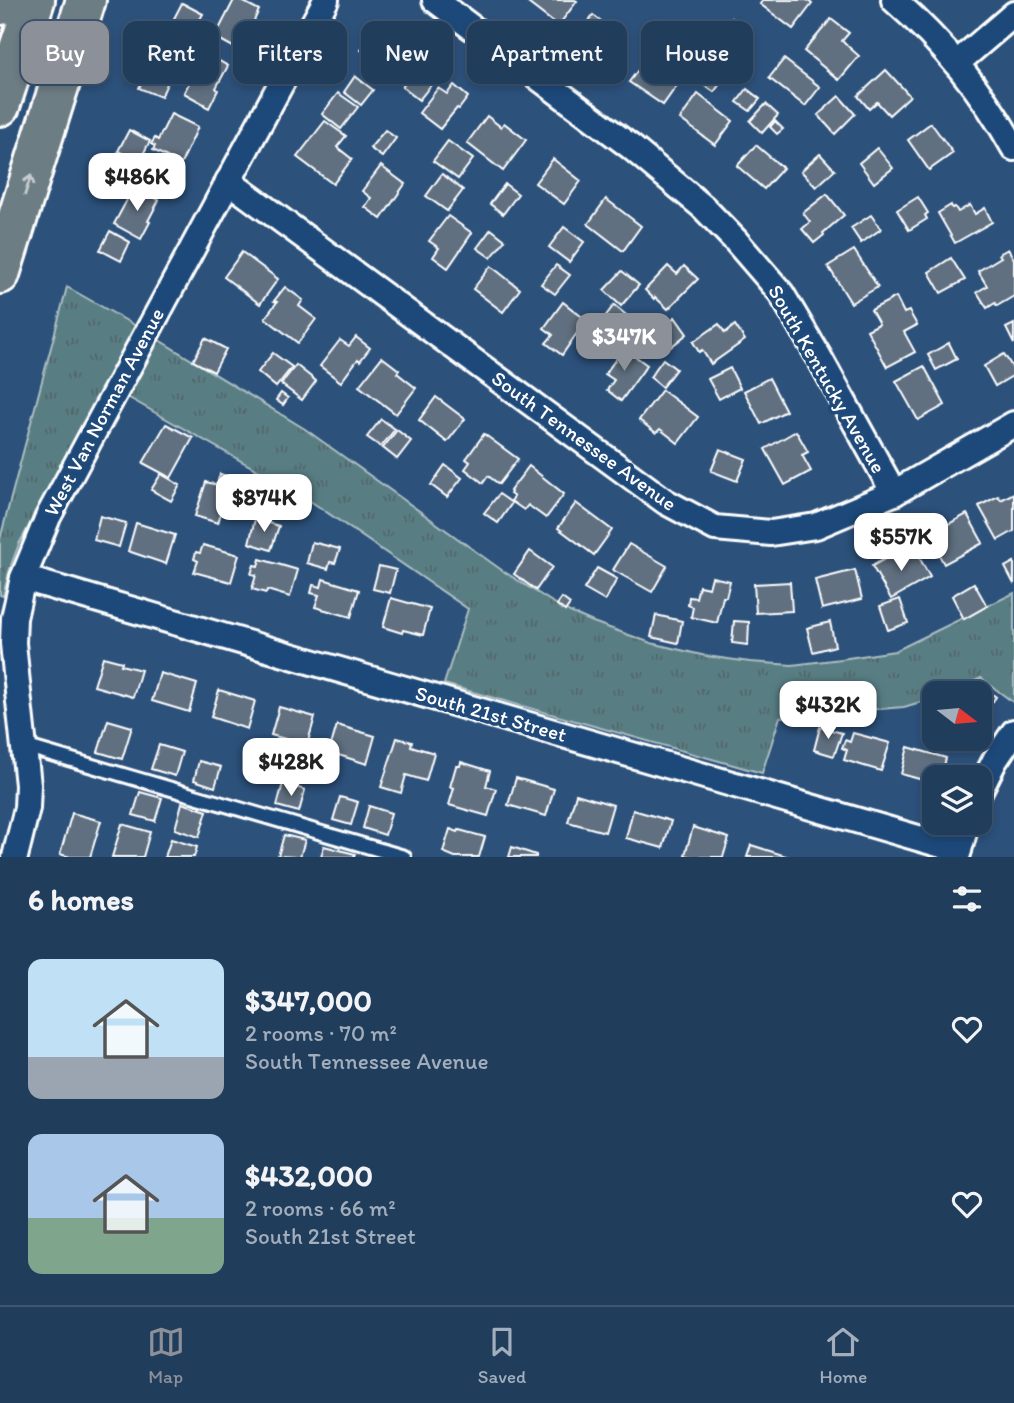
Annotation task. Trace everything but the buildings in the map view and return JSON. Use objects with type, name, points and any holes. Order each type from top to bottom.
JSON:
[{"type":"highway","points":[[0,5],[2,0]]},
{"type":"highway","points":[[0,106],[34,0]]},
{"type":"highway","points":[[0,274],[86,0]]},
{"type":"street","name":"West Van Norman Avenue","points":[[15,857],[27,808],[28,785],[13,643],[14,618],[23,578],[48,517],[326,0]]},
{"type":"street","name":"South Kentucky Avenue","points":[[435,0],[631,147],[703,207],[736,241],[781,293],[894,493]]},
{"type":"street","points":[[894,0],[957,63],[1014,148]]},
{"type":"street","points":[[957,63],[1014,14]]},
{"type":"street","name":"South Tennessee Avenue","points":[[228,181],[666,502],[715,528],[771,533],[816,526],[894,493],[1014,424]]},
{"type":"street","name":"South 21st Street","points":[[23,578],[958,853]]},
{"type":"street","points":[[992,766],[1014,732]]},
{"type":"street","points":[[958,853],[963,835]]},
{"type":"lane","points":[[24,746],[404,857]]},
{"type":"green space","points":[[67,287],[305,429],[503,571],[549,600],[593,622],[651,643],[706,656],[750,662],[792,665],[841,659],[895,651],[1014,593],[1014,703],[992,686],[992,681],[981,678],[975,681],[922,681],[922,702],[904,707],[780,717],[762,773],[444,684],[468,609],[300,494],[106,385],[19,544],[3,596],[0,595],[0,539]]}]
